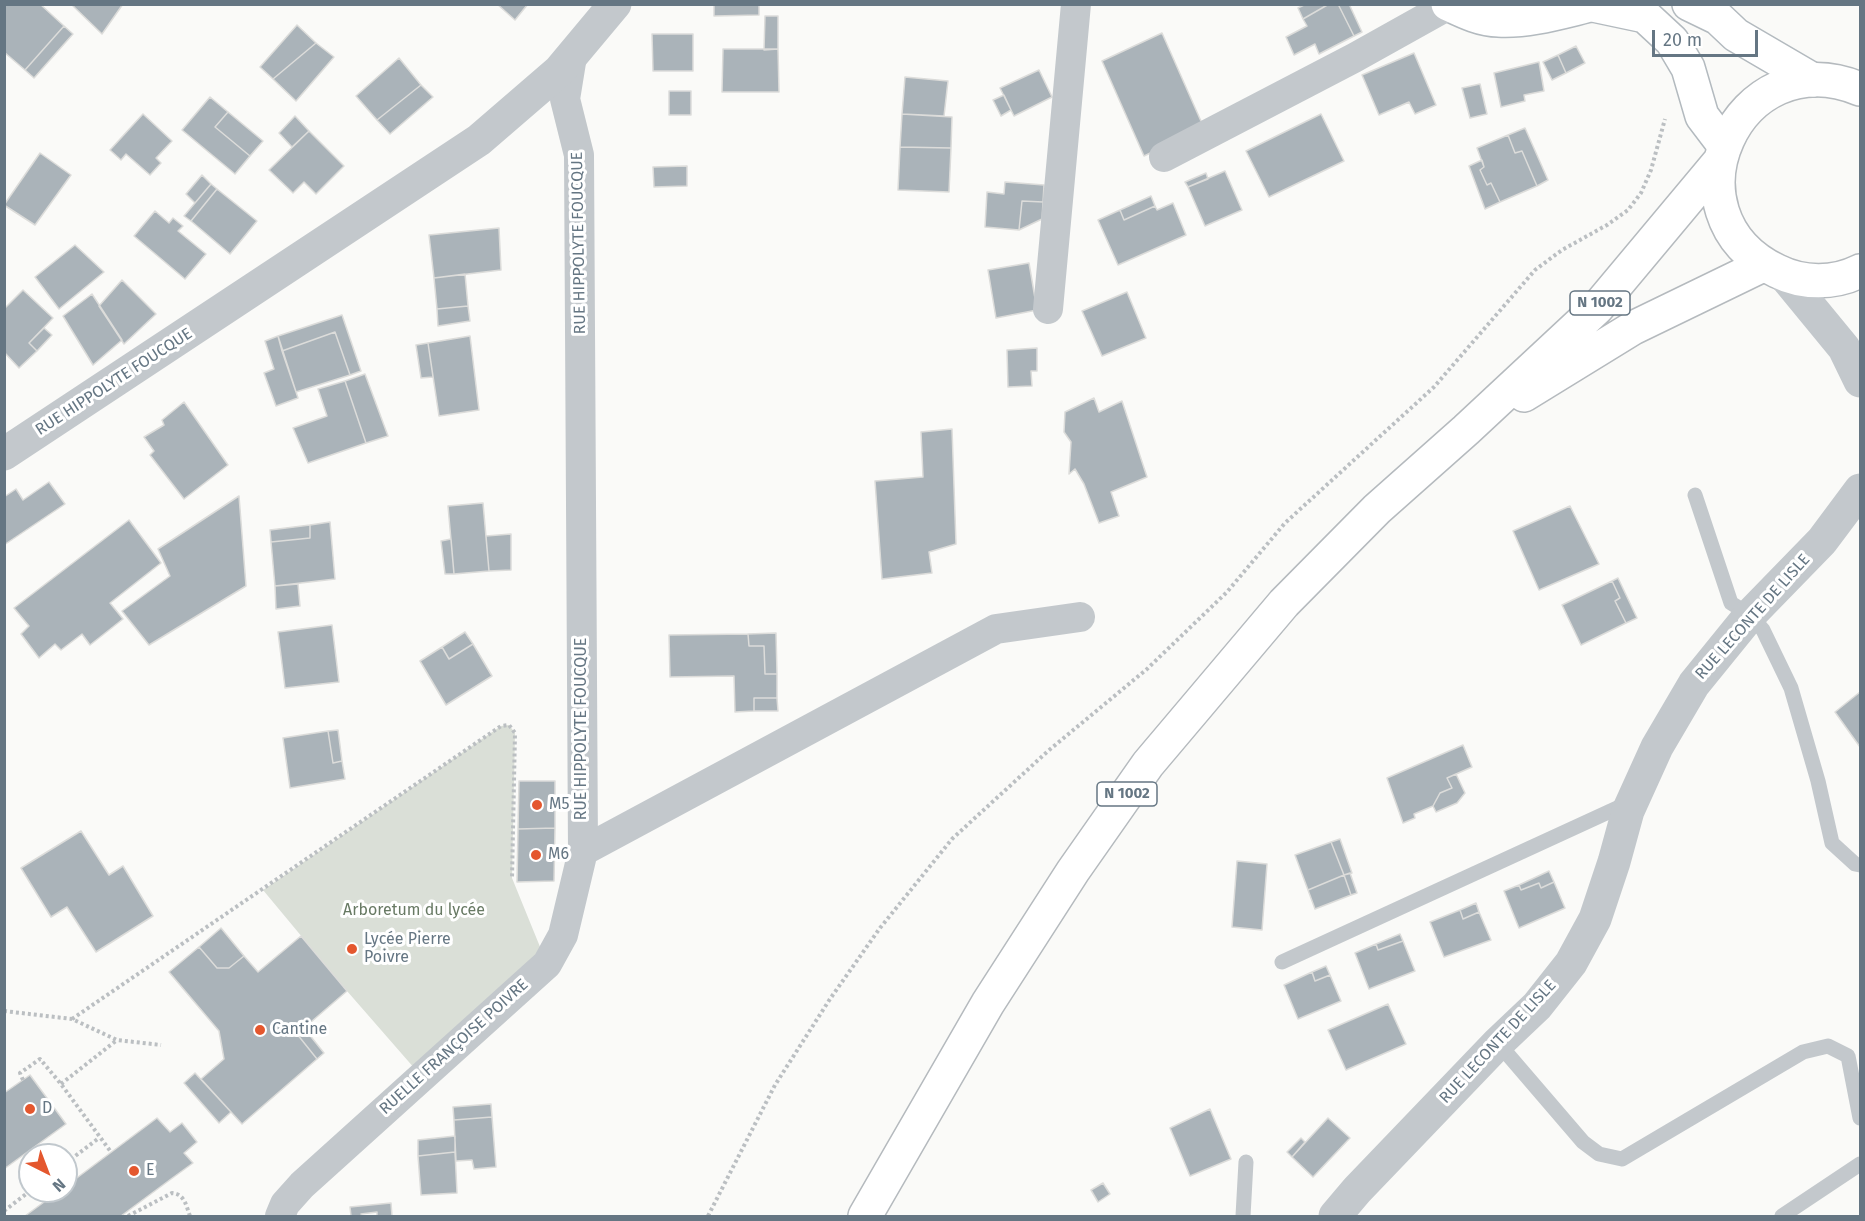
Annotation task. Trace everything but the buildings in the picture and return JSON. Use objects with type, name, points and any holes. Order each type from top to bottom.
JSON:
[{"type":"main road","points":[[1689,4],[1718,18],[1736,35],[1821,80],[1860,89]]},
{"type":"main road","points":[[1449,5],[1496,20],[1520,19],[1594,5],[1645,16],[1672,41],[1688,68],[1702,116],[1722,154]]},
{"type":"main road","points":[[1860,64],[1821,80],[1794,83],[1776,89],[1759,99],[1738,120],[1722,154],[1718,178],[1724,216],[1733,234],[1746,251],[1773,270],[1801,280],[1818,281],[1835,280],[1860,271]]},
{"type":"main road","name":"N 1002","points":[[865,1216],[988,1003],[1073,871],[1148,764],[1284,603],[1377,509],[1597,308],[1722,154]]},
{"type":"main road","name":"N 1002","points":[[1466,430],[1634,328],[1773,270]]},
{"type":"street","name":"RUE HIPPOLYTE FOUCQUE","points":[[4,454],[479,140],[559,72],[615,4]]},
{"type":"street","points":[[1048,309],[1076,4]]},
{"type":"street","points":[[1164,157],[1354,58],[1449,5]]},
{"type":"street","name":"RUE HIPPOLYTE FOUCQUE","points":[[572,56],[565,99],[579,155],[583,850],[996,629],[1080,617]]},
{"type":"street","points":[[1773,270],[1844,348],[1860,381]]},
{"type":"street","name":"RUE LECONTE DE LISLE","points":[[1335,1216],[1498,1043],[1537,1006],[1571,963],[1595,920],[1628,812],[1657,747],[1694,684],[1750,615],[1822,541],[1860,490]]},
{"type":"street","name":"RUELLE FRANÇOISE POIVRE","points":[[280,1216],[285,1204],[302,1185],[547,964],[563,935],[583,850]]},
{"type":"lane","points":[[1695,495],[1731,603],[1750,615],[1763,630],[1791,688],[1818,781],[1832,843],[1855,864],[1860,865]]},
{"type":"lane","points":[[1282,962],[1633,801]]},
{"type":"lane","points":[[1498,1043],[1582,1142],[1599,1154],[1611,1157],[1622,1159],[1803,1052],[1828,1046],[1848,1056],[1860,1118]]},
{"type":"lane","points":[[1243,1216],[1246,1162]]},
{"type":"lane","points":[[1782,1216],[1860,1164]]},
{"type":"path","points":[[708,1216],[775,1084],[830,999],[880,928],[952,839],[1048,751],[1147,669],[1227,592],[1286,523],[1434,387],[1535,270],[1562,250],[1607,225],[1628,210],[1641,193],[1652,170],[1667,113]]},
{"type":"path","points":[[72,1019],[501,726],[509,725],[515,733],[512,878]]},
{"type":"path","points":[[4,1011],[72,1019],[117,1040],[161,1045]]},
{"type":"path","points":[[61,1084],[117,1040]]},
{"type":"path","points":[[23,1080],[20,1073],[40,1059],[111,1152]]},
{"type":"path","points":[[78,1154],[99,1138]]},
{"type":"path","points":[[128,1216],[172,1193],[183,1198],[190,1216]]},
{"type":"path","points":[[4,1211],[18,1200]]},
{"type":"green space","name":"Arboretum du lycée","points":[[509,725],[515,733],[512,878],[547,964],[422,1077],[263,890],[501,726]]},
{"type":"place","name":"M5","points":[[537,805]]},
{"type":"place","name":"M6","points":[[536,855]]},
{"type":"place","name":"Lycée Pierre Poivre","points":[[352,949]]},
{"type":"place","name":"Cantine","points":[[260,1030]]},
{"type":"place","name":"D","points":[[30,1109]]},
{"type":"place","name":"E","points":[[134,1171]]}]
